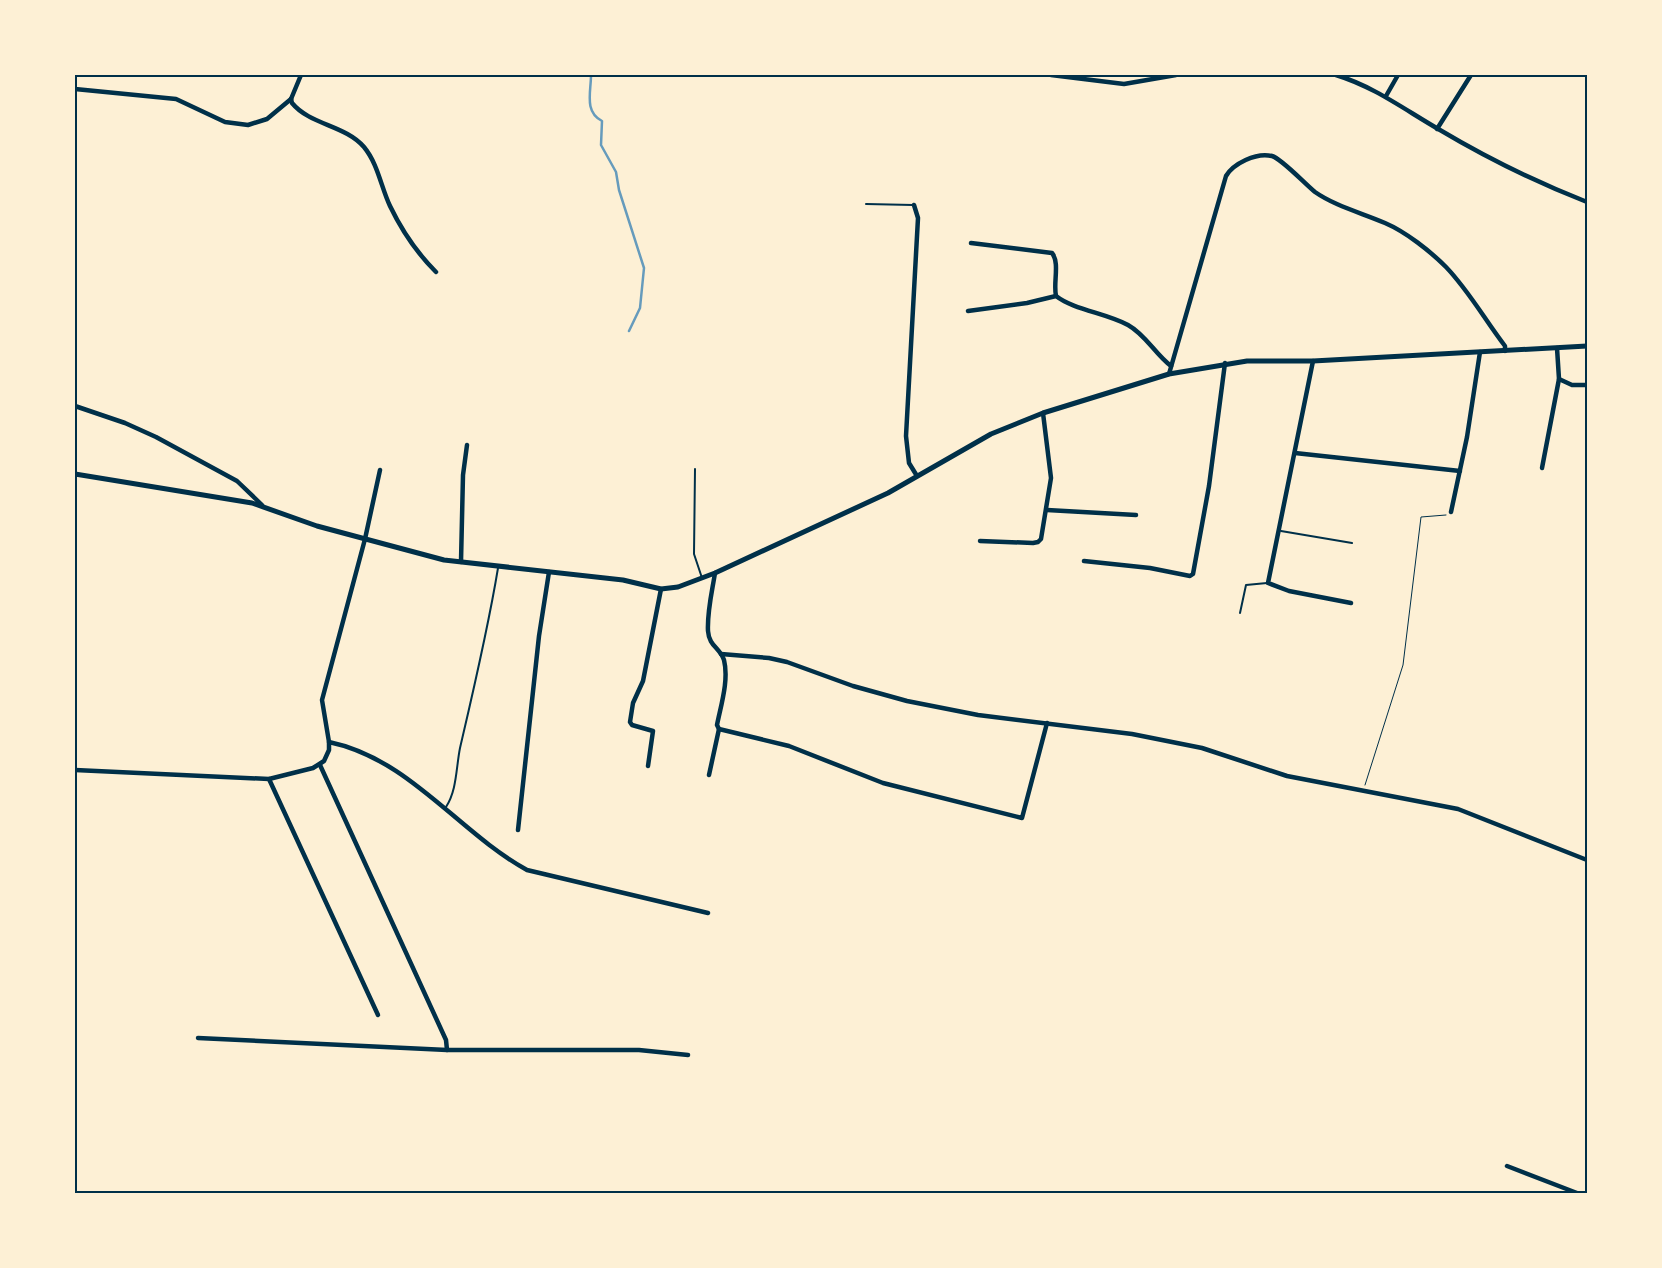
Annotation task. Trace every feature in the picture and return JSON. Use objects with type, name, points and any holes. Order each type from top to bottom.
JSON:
[{"type":"street","points":[[75,89],[176,99],[225,122],[248,125],[267,119],[291,99],[301,75]]},
{"type":"street","points":[[1050,75],[1124,84],[1176,75]]},
{"type":"street","points":[[1336,75],[1343,76],[1386,96],[1437,129],[1532,180],[1587,202]]},
{"type":"street","points":[[1386,96],[1398,75]]},
{"type":"street","points":[[1437,129],[1471,75]]},
{"type":"street","points":[[291,99],[292,103],[302,112],[346,134],[362,146],[371,157],[390,205],[403,231],[419,254],[436,272]]},
{"type":"street","points":[[1169,374],[1226,176],[1233,166],[1262,155],[1270,155],[1280,160],[1294,175],[1325,198],[1387,224],[1429,252],[1466,290],[1505,346],[1505,351]]},
{"type":"street","points":[[914,205],[918,218],[906,436],[909,463],[917,476]]},
{"type":"street","points":[[971,243],[1052,253],[1056,259],[1054,282],[1056,296]]},
{"type":"street","points":[[968,311],[1027,303],[1056,296],[1066,302],[1112,316],[1131,327],[1171,366]]},
{"type":"street","points":[[75,474],[252,502],[317,526],[444,560],[623,580],[661,589],[678,587],[716,573],[888,493],[990,434],[1042,413],[1169,374],[1224,363],[1247,361],[1313,361],[1587,346]]},
{"type":"street","points":[[1542,468],[1559,379],[1557,348]]},
{"type":"street","points":[[1451,512],[1460,472],[1480,352]]},
{"type":"street","points":[[1313,361],[1268,583],[1290,591],[1351,603]]},
{"type":"street","points":[[1084,561],[1150,568],[1190,576],[1193,574],[1212,467],[1224,363]]},
{"type":"street","points":[[1559,379],[1572,385],[1587,386]]},
{"type":"street","points":[[75,406],[125,423],[172,446],[237,481],[263,506]]},
{"type":"street","points":[[980,541],[1038,542],[1051,478],[1042,413]]},
{"type":"street","points":[[461,562],[463,475],[467,445]]},
{"type":"street","points":[[1295,453],[1460,472]]},
{"type":"street","points":[[75,770],[269,779],[320,765],[329,750],[322,700],[365,539],[380,470]]},
{"type":"street","points":[[1046,510],[1136,515]]},
{"type":"street","points":[[518,830],[539,636],[549,572]]},
{"type":"street","points":[[709,776],[719,729],[717,725],[725,682],[724,661],[721,654],[712,646],[708,631],[716,573]]},
{"type":"street","points":[[648,766],[653,731],[632,725],[630,722],[633,703],[643,681],[661,589]]},
{"type":"street","points":[[721,654],[769,658],[787,662],[852,686],[907,701],[978,715],[1132,734],[1202,748],[1287,776],[1458,809],[1587,860]]},
{"type":"street","points":[[719,729],[790,746],[883,783],[1022,818],[1047,723]]},
{"type":"street","points":[[329,742],[346,746],[377,759],[446,808],[506,858],[527,870],[708,913]]},
{"type":"street","points":[[320,765],[415,969],[446,1040],[447,1050]]},
{"type":"street","points":[[269,779],[378,1015]]},
{"type":"street","points":[[198,1038],[447,1050],[639,1050],[688,1055]]},
{"type":"street","points":[[1507,1166],[1576,1193]]},
{"type":"lane","points":[[866,204],[914,205]]},
{"type":"lane","points":[[695,469],[694,554],[702,578]]},
{"type":"lane","points":[[1280,530],[1352,543]]},
{"type":"lane","points":[[446,808],[454,788],[458,759],[486,635],[499,566]]},
{"type":"lane","points":[[1240,613],[1246,585],[1268,583]]},
{"type":"path","points":[[1364,792],[1403,665],[1421,517],[1444,516],[1451,512]]},
{"type":"waterway","points":[[591,75],[590,101],[593,112],[602,121],[601,145],[616,172],[619,190],[644,268],[640,308],[629,331]]}]
